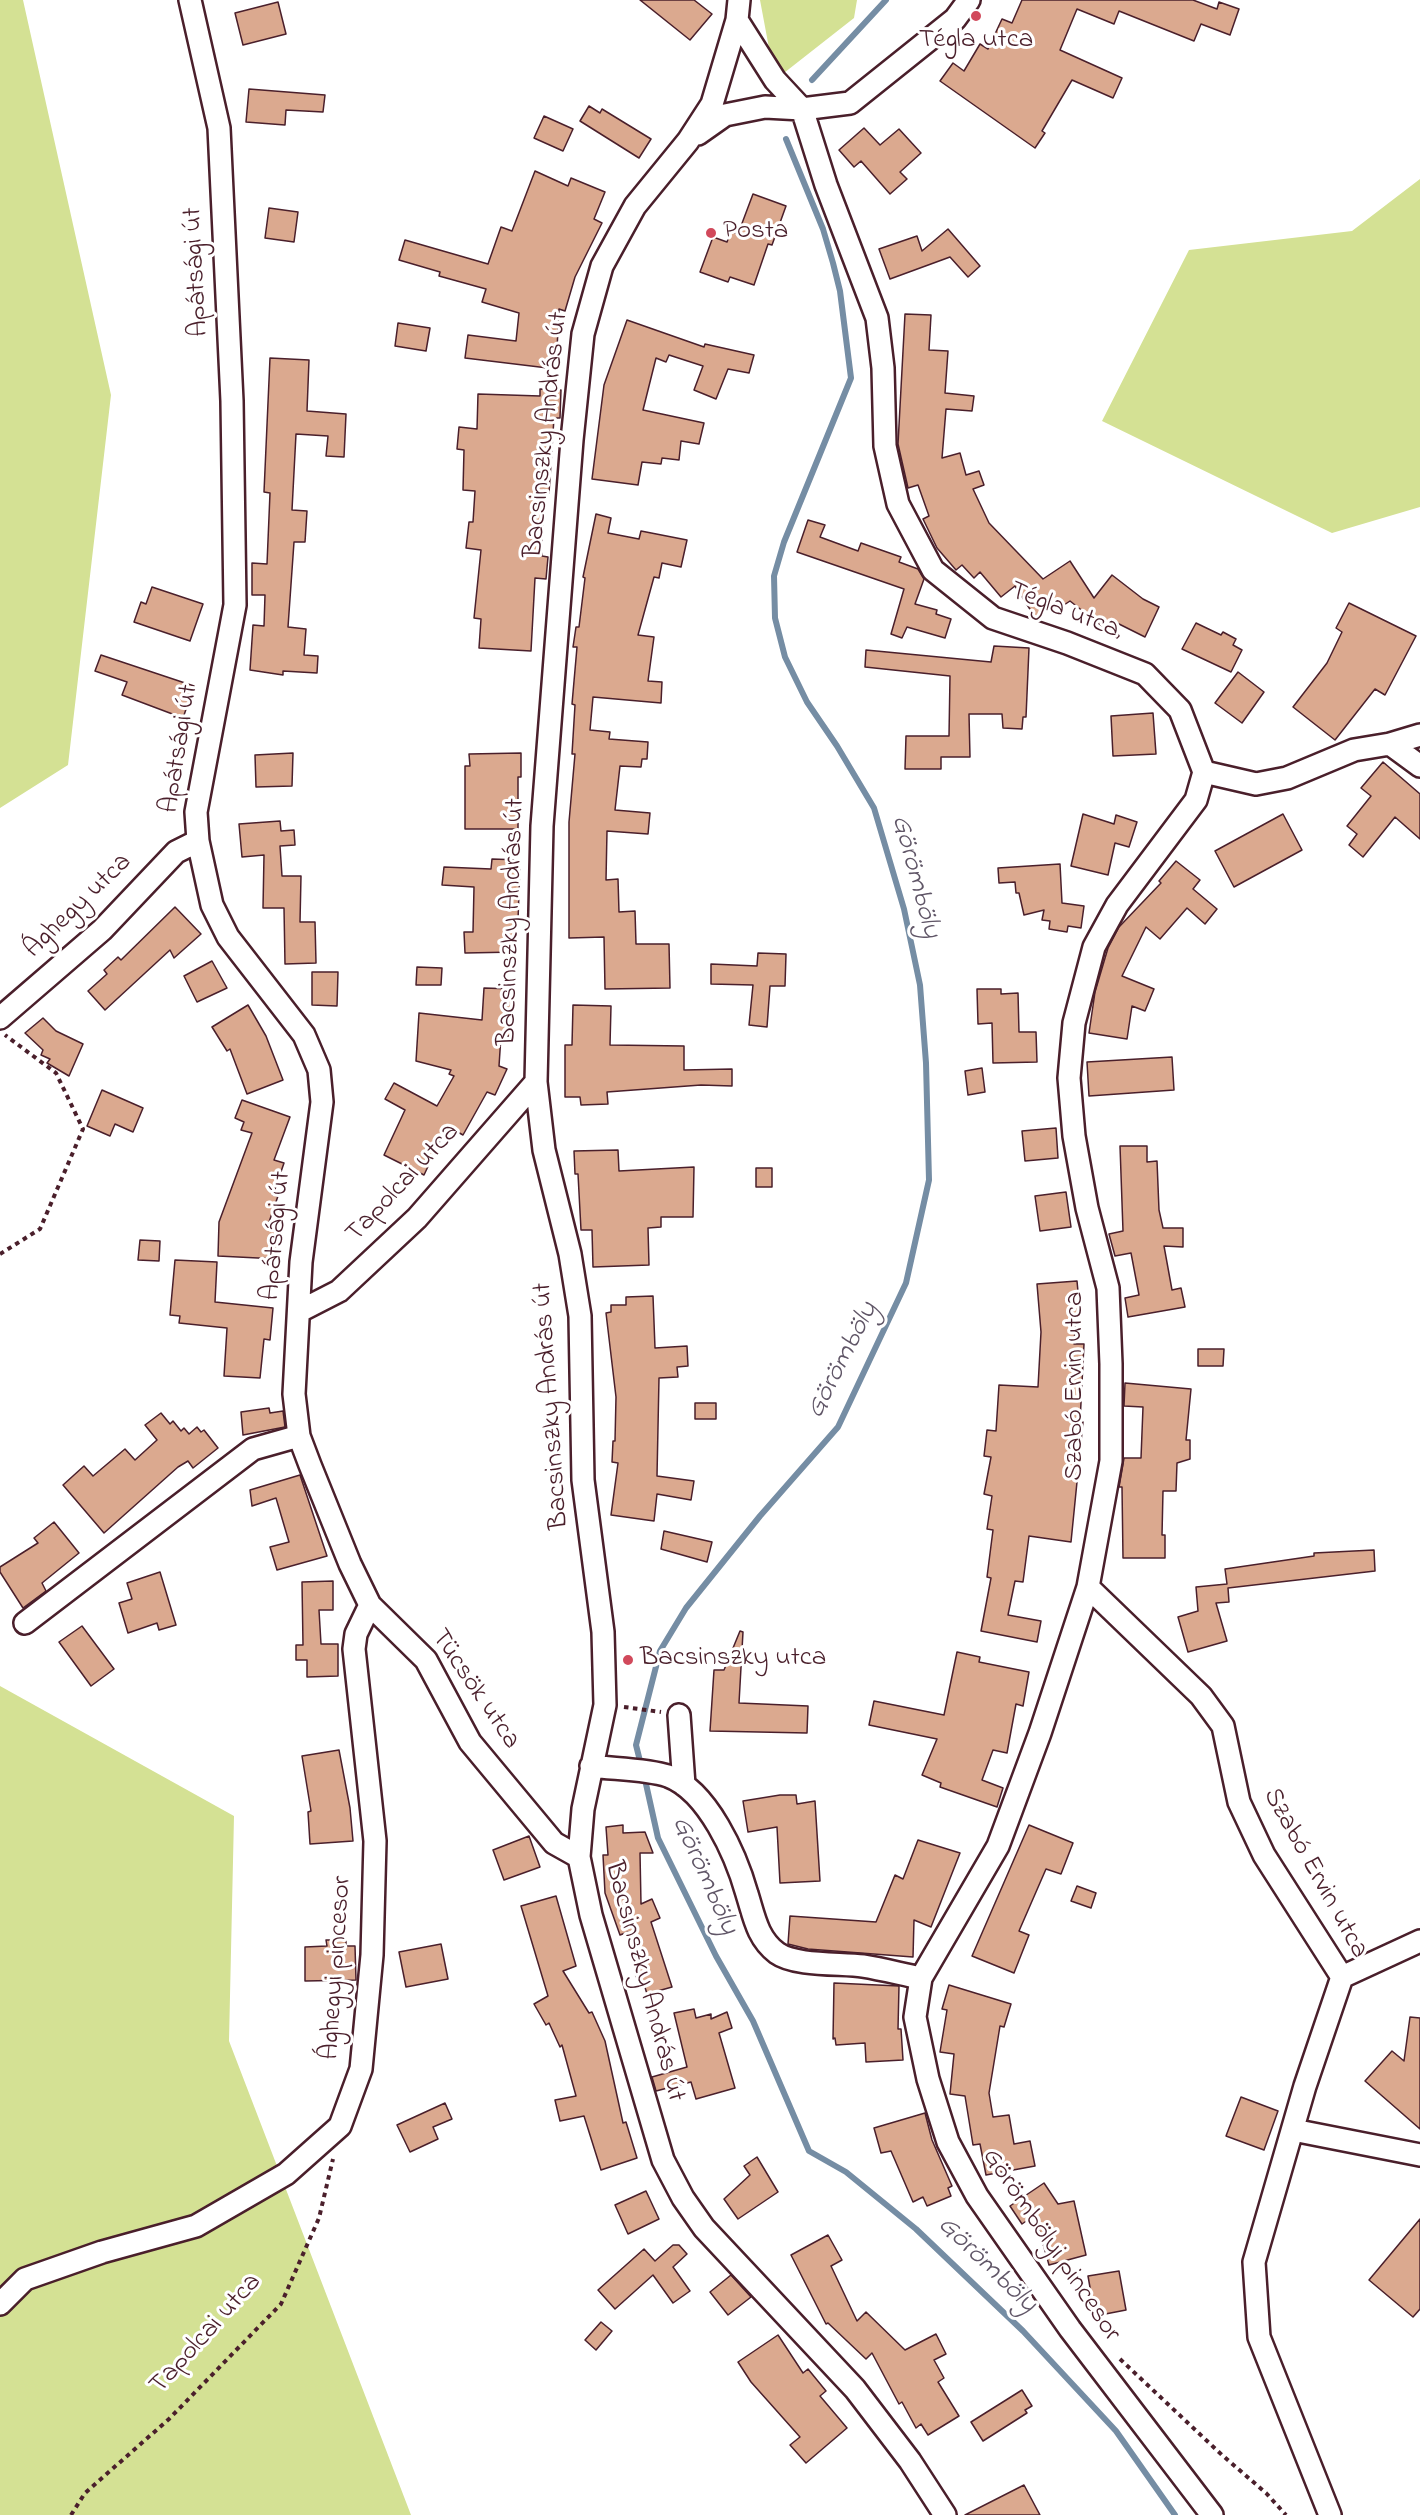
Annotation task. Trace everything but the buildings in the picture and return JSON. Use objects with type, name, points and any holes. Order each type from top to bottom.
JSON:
[{"type":"street","name":"Apátsági út","points":[[190,0],[219,128],[232,401],[235,604],[196,812],[198,841],[212,905],[228,936],[304,1035],[319,1070],[322,1102],[300,1262],[300,1311],[294,1394],[299,1436],[350,1564],[370,1605]]},
{"type":"street","points":[[688,141],[725,115],[765,107],[802,110],[850,103],[955,19],[969,0]]},
{"type":"street","points":[[738,10],[775,80],[802,110]]},
{"type":"street","points":[[688,141],[712,104],[738,10]]},
{"type":"street","name":"Tégla utca","points":[[802,110],[826,185],[878,318],[887,458],[898,504],[933,570],[993,618],[1068,643],[1145,674],[1180,710],[1204,772]]},
{"type":"street","name":"Bacsinszky András út","points":[[688,141],[635,206],[602,266],[583,334],[572,440],[542,826],[536,1082],[544,1150],[570,1254],[580,1316],[583,1480],[603,1632],[605,1705],[583,1809],[579,1857],[591,1916],[663,2160],[683,2198],[704,2228],[855,2389],[910,2461],[945,2515]]},
{"type":"street","points":[[1204,772],[1256,784],[1287,778],[1354,750],[1390,744],[1420,735]]},
{"type":"street","points":[[1390,744],[1420,766]]},
{"type":"street","name":"Szabó Ervin utca","points":[[1204,772],[1196,800],[1117,905],[1094,947],[1074,1023],[1069,1078],[1074,1136],[1087,1208],[1108,1288],[1111,1364],[1111,1461],[1088,1587],[1201,1696],[1223,1726],[1239,1802],[1264,1855],[1342,1977],[1324,2022],[1254,2262],[1259,2337],[1330,2515]]},
{"type":"street","name":"Ághegy utca","points":[[0,1018],[102,930],[176,852],[198,841]]},
{"type":"street","name":"Tapolcai utca","points":[[300,1311],[339,1291],[417,1218],[536,1082]]},
{"type":"street","points":[[26,1623],[253,1449],[299,1436]]},
{"type":"street","points":[[591,1766],[676,1781],[708,1811],[728,1842],[759,1934],[779,1954],[813,1963],[861,1966],[921,1978],[998,1846],[1040,1733],[1088,1587]]},
{"type":"street","name":"Tücsök utca","points":[[370,1605],[426,1660],[470,1742],[554,1843],[579,1857]]},
{"type":"street","name":"Ághegyi pincesor","points":[[0,2304],[25,2278],[196,2226],[286,2174],[340,2126],[361,2069],[372,1955],[375,1840],[354,1649],[356,1634],[370,1605]]},
{"type":"street","points":[[676,1781],[679,1715]]},
{"type":"street","points":[[1342,1977],[1420,1941]]},
{"type":"street","name":"Görömbölyi pincesor","points":[[921,1978],[915,2017],[928,2079],[948,2142],[977,2196],[1070,2329],[1212,2515]]},
{"type":"street","points":[[1293,2130],[1420,2155]]},
{"type":"path","points":[[0,1032],[56,1073],[83,1129],[40,1229],[0,1254]]},
{"type":"path","points":[[605,1705],[679,1715]]},
{"type":"path","name":"Tapolcai utca","points":[[71,2515],[85,2493],[169,2419],[281,2304],[319,2218],[340,2126]]},
{"type":"path","points":[[1117,2356],[1222,2455],[1266,2493],[1286,2515]]},
{"type":"green space","points":[[0,0],[23,0],[111,395],[68,765],[0,808]]},
{"type":"green space","points":[[760,0],[857,0],[854,18],[775,80]]},
{"type":"green space","points":[[1420,179],[1420,507],[1332,533],[1102,421],[1189,250],[1352,231]]},
{"type":"green space","points":[[0,1686],[234,1816],[229,2041],[411,2515],[0,2515]]},
{"type":"waterway","name":"Görömböly","points":[[812,80],[886,0]]},
{"type":"waterway","name":"Görömböly","points":[[641,1765],[636,1745],[660,1651],[686,1608],[760,1516],[838,1427],[906,1283],[929,1180],[926,1063],[920,985],[904,909],[874,808],[837,746],[807,702],[785,657],[775,618],[774,576],[784,542],[851,378],[840,291],[833,263],[823,229],[786,139]]},
{"type":"waterway","name":"Görömböly","points":[[644,1775],[658,1838],[716,1956],[753,2021],[809,2151],[846,2172],[916,2229],[1023,2331],[1116,2431],[1175,2515]]},
{"type":"place","name":"Tégla utca","points":[[976,16]]},
{"type":"place","name":"Posta","points":[[711,233]]},
{"type":"place","name":"Bacsinszky utca","points":[[628,1660]]}]
